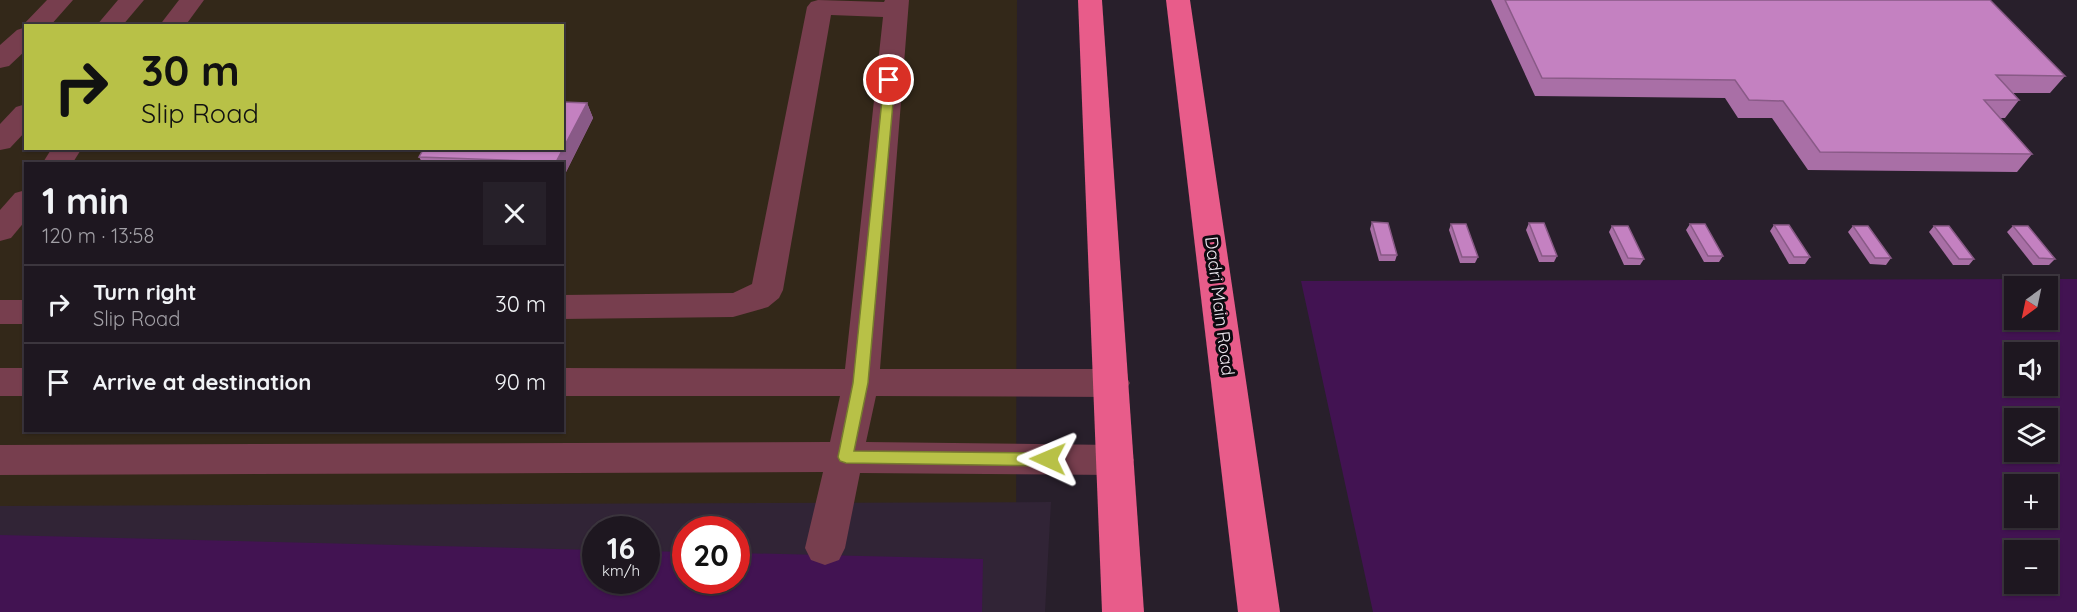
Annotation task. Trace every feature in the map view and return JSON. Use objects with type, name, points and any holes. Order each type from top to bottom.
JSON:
[{"type":"highway","points":[[1090,0],[1124,612]]},
{"type":"highway","name":"Dadri Main Road","points":[[1178,0],[1259,612]]},
{"type":"lane","points":[[37,24],[61,0]]},
{"type":"lane","points":[[110,24],[132,0]]},
{"type":"lane","points":[[173,24],[192,0]]},
{"type":"lane","points":[[564,307],[733,305],[756,298],[766,290],[821,3],[896,5],[861,383],[825,548]]},
{"type":"lane","points":[[0,60],[24,37]]},
{"type":"lane","points":[[0,141],[24,115]]},
{"type":"lane","points":[[0,230],[24,202]]},
{"type":"lane","points":[[0,312],[24,312]]},
{"type":"lane","points":[[0,382],[24,382]]},
{"type":"lane","points":[[564,382],[1112,383]]},
{"type":"lane","points":[[0,460],[846,457],[1115,460]]},
{"type":"shaded area","points":[[0,0],[1017,0],[1016,612],[0,612]]},
{"type":"shaded area","points":[[2004,279],[2004,330],[2058,330],[2058,279],[2077,279],[2077,612],[1373,612],[1301,281]]},
{"type":"shaded area","points":[[1051,502],[1045,612],[0,612],[0,506]]},
{"type":"shaded area","points":[[0,535],[582,550],[582,594],[660,594],[660,551],[672,552],[672,594],[750,594],[750,553],[983,559],[982,612],[0,612]]},
{"type":"building","points":[[1505,0],[1990,0],[2065,76],[1996,75],[2019,100],[1984,100],[2032,154],[1820,152],[1783,101],[1749,100],[1735,80],[1542,78]]},
{"type":"building","points":[[564,102],[587,103],[564,147]]},
{"type":"building","points":[[423,150],[562,150],[556,162],[419,157]]},
{"type":"building","points":[[1372,222],[1388,223],[1397,255],[1381,255]]},
{"type":"building","points":[[1529,223],[1544,223],[1557,256],[1542,256]]},
{"type":"building","points":[[1451,224],[1466,224],[1478,257],[1462,257]]},
{"type":"building","points":[[1690,224],[1705,224],[1723,256],[1708,256]]},
{"type":"building","points":[[1774,225],[1789,225],[1810,257],[1794,257]]},
{"type":"building","points":[[1612,226],[1628,226],[1644,259],[1628,258]]},
{"type":"building","points":[[1853,226],[1868,226],[1891,258],[1875,258]]},
{"type":"building","points":[[1934,226],[1949,226],[1974,259],[1959,259]]},
{"type":"building","points":[[2013,226],[2028,226],[2055,259],[2039,258]]},
{"type":"route","points":[[889,80],[861,383],[846,457],[1048,459]]}]
